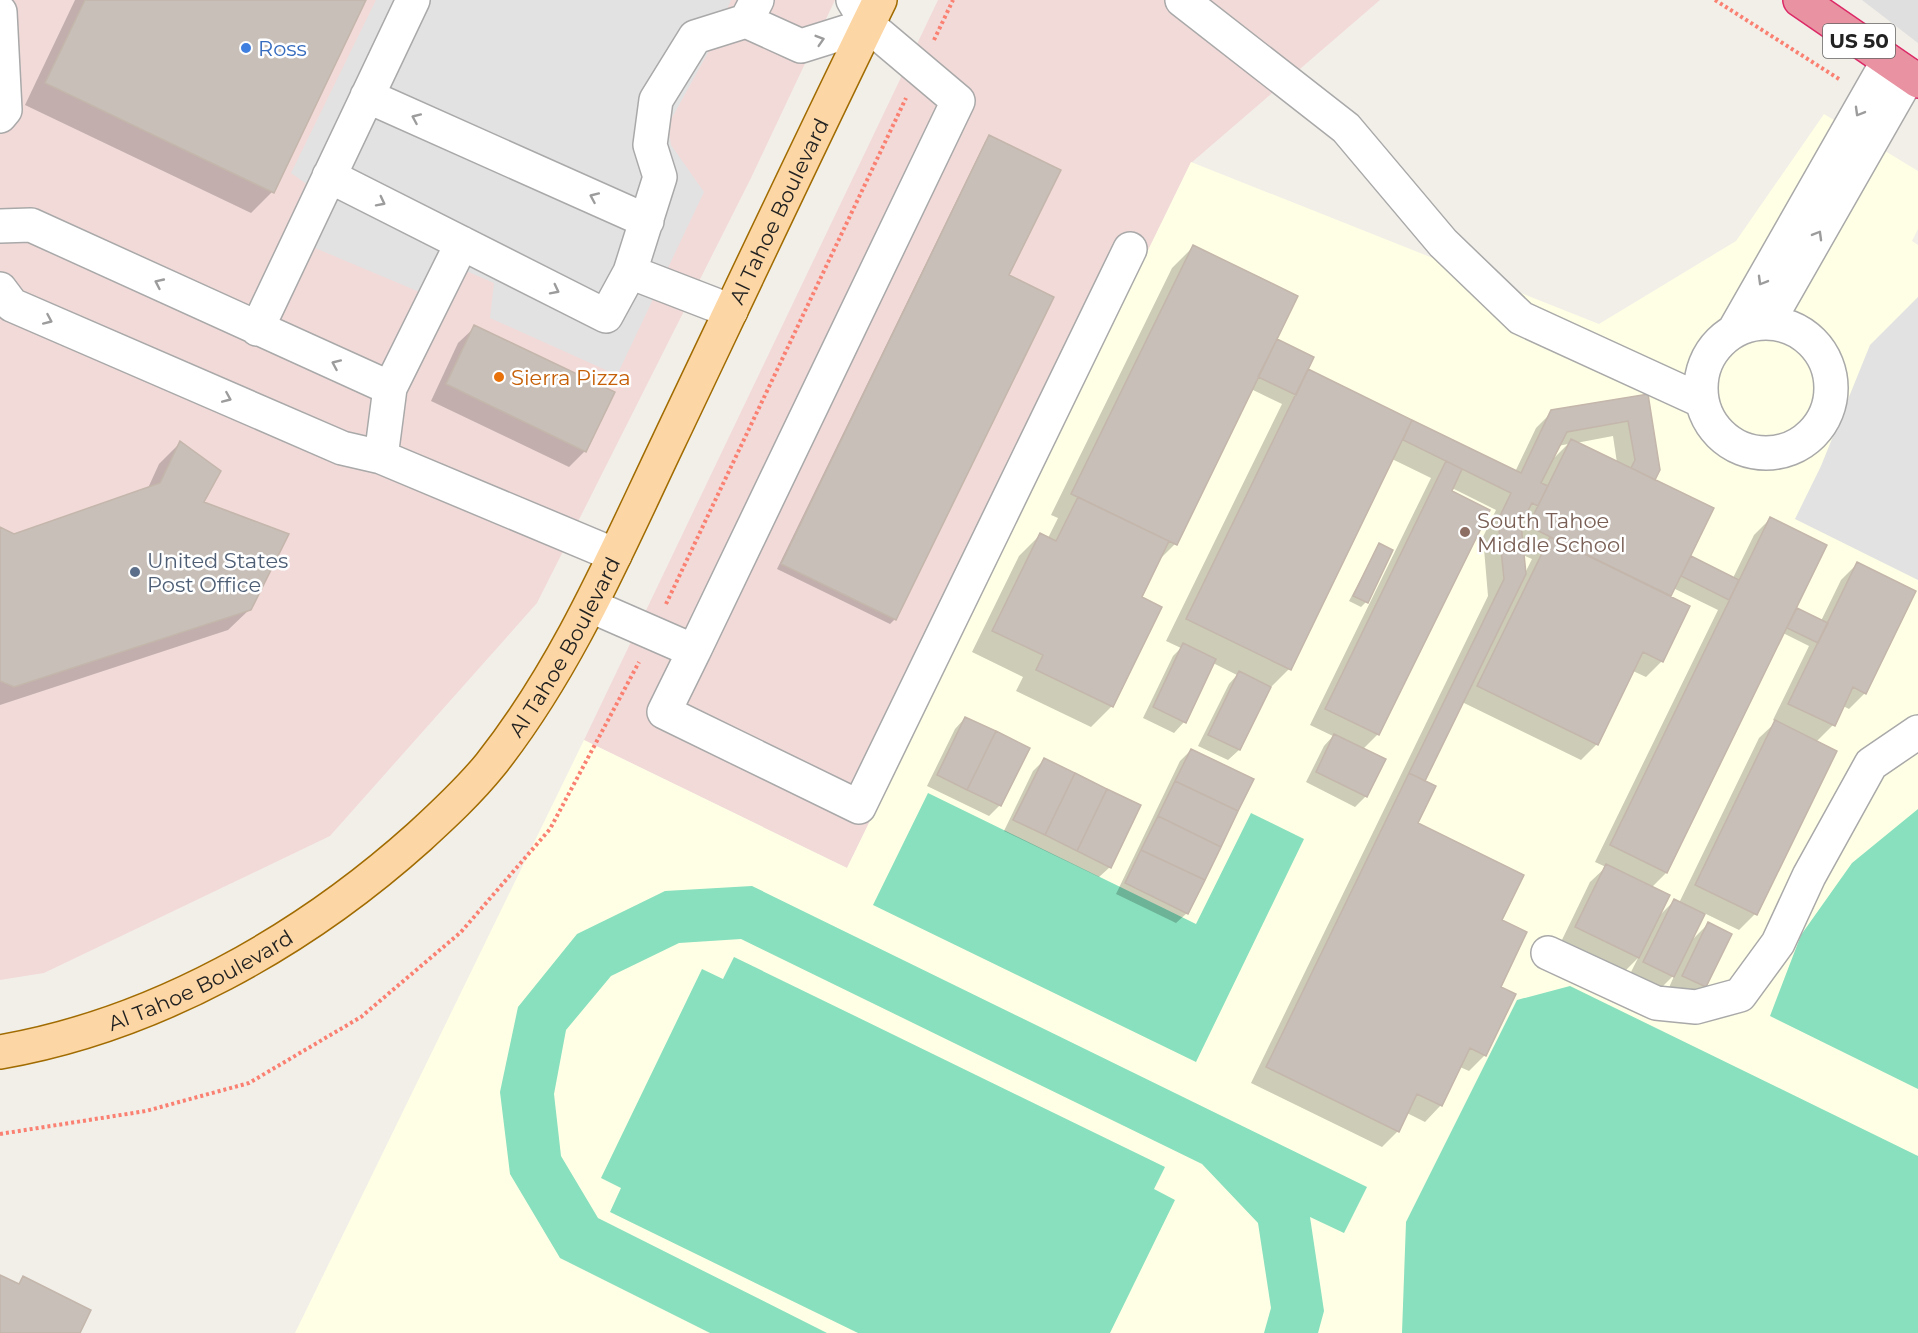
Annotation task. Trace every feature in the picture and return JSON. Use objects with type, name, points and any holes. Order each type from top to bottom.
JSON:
[{"type":"highway","name":"US 50","points":[[1800,0],[1905,73]]},
{"type":"main road","name":"Al Tahoe Boulevard","points":[[0,1052],[59,1038],[190,991],[274,944],[374,877],[436,821],[487,769],[528,715],[591,606],[731,311],[867,8]]},
{"type":"lane","points":[[257,329],[413,0]]},
{"type":"lane","points":[[1182,0],[1346,128],[1443,243],[1521,318],[1702,401]]},
{"type":"lane","points":[[329,176],[606,316],[630,272],[660,177],[650,145],[656,100],[695,37],[752,11],[801,46],[867,8],[958,101],[664,712],[859,807],[1130,249]]},
{"type":"lane","points":[[0,12],[5,110],[0,116]]},
{"type":"lane","points":[[1768,322],[1905,73]]},
{"type":"lane","points":[[1734,331],[1868,98],[1905,73]]},
{"type":"lane","points":[[367,96],[647,221]]},
{"type":"lane","points":[[0,226],[32,225],[390,388]]},
{"type":"lane","points":[[381,457],[390,388],[462,243]]},
{"type":"lane","points":[[630,272],[731,311]]},
{"type":"lane","points":[[0,289],[12,305],[342,448],[381,457],[615,555]]},
{"type":"lane","points":[[1768,322],[1791,327],[1810,338],[1818,347],[1831,374],[1830,403],[1818,429],[1808,440],[1787,451],[1766,454],[1745,451],[1716,431],[1702,401],[1701,378],[1707,359],[1720,341],[1734,331],[1755,323],[1768,322]]},
{"type":"lane","points":[[591,606],[694,651]]},
{"type":"lane","points":[[1548,953],[1656,1003],[1696,1007],[1740,995],[1778,943],[1814,866],[1871,764],[1918,732]]},
{"type":"path","points":[[1715,0],[1868,98]]},
{"type":"shaded area","points":[[0,0],[835,0],[751,178],[537,603],[330,836],[44,973],[0,980]]},
{"type":"shaded area","points":[[376,0],[731,0],[711,47],[668,125],[671,145],[704,192],[617,375],[490,318],[494,283],[464,270],[448,304],[289,237],[315,190],[291,173]]},
{"type":"shaded area","points":[[938,0],[1380,0],[1191,163],[847,868],[584,740]]},
{"type":"shaded area","points":[[1862,0],[1918,0],[1918,43]]},
{"type":"shaded area","name":"South Tahoe Middle School","points":[[1824,114],[1918,171],[1918,229],[1912,241],[1918,245],[1918,1333],[295,1333],[584,740],[847,868],[1191,162],[1599,324],[1736,241]]},
{"type":"shaded area","points":[[1918,297],[1918,580],[1795,519],[1821,466],[1870,345]]},
{"type":"green space","points":[[928,793],[1196,924],[1251,813],[1304,839],[1196,1062],[873,905]]},
{"type":"green space","points":[[1918,809],[1918,1089],[1770,1016],[1801,935],[1852,863]]},
{"type":"green space","points":[[752,886],[1367,1187],[1344,1233],[1310,1217],[1324,1311],[1318,1333],[1264,1333],[1271,1308],[1258,1223],[1202,1164],[741,939],[679,943],[611,976],[566,1030],[554,1094],[561,1156],[598,1218],[827,1333],[710,1333],[560,1258],[510,1174],[500,1092],[518,1007],[577,934],[665,891]]},
{"type":"green space","points":[[734,957],[1165,1167],[1154,1189],[1175,1200],[1110,1333],[858,1333],[610,1212],[621,1188],[601,1178],[702,969],[723,979]]},
{"type":"green space","points":[[1570,986],[1918,1156],[1918,1333],[1402,1333],[1406,1222],[1517,1000]]},
{"type":"building","points":[[85,0],[366,0],[274,193],[45,83]]},
{"type":"building","points":[[989,135],[1061,170],[1009,275],[1054,297],[896,620],[781,564]]},
{"type":"building","points":[[1193,245],[1298,296],[1177,545],[1071,494]]},
{"type":"building","points":[[474,325],[615,392],[586,452],[446,384]]},
{"type":"building","points":[[1277,339],[1314,357],[1296,395],[1258,377]]},
{"type":"building","points":[[1308,369],[1412,420],[1291,670],[1186,619]]},
{"type":"building","points":[[1648,394],[1660,470],[1655,480],[1631,468],[1635,460],[1628,421],[1567,432],[1541,483],[1548,486],[1538,506],[1532,503],[1521,524],[1526,574],[1425,781],[1409,773],[1504,579],[1498,520],[1511,493],[1403,440],[1412,420],[1521,473],[1551,410]]},
{"type":"building","points":[[1571,439],[1714,508],[1671,596],[1528,526]]},
{"type":"building","name":"United States Post Office","points":[[180,441],[221,471],[204,502],[289,534],[251,610],[14,687],[0,681],[0,527],[14,534],[160,483]]},
{"type":"building","points":[[1446,461],[1462,469],[1452,491],[1490,510],[1379,735],[1325,709]]},
{"type":"building","points":[[1078,497],[1169,541],[1142,597],[1162,607],[1113,707],[1036,670],[1043,655],[992,631],[1040,533],[1056,541]]},
{"type":"building","points":[[1770,517],[1827,545],[1667,873],[1610,845]]},
{"type":"building","points":[[1550,537],[1690,606],[1663,662],[1643,652],[1598,745],[1477,686]]},
{"type":"building","points":[[1379,543],[1393,550],[1368,603],[1353,596]]},
{"type":"building","points":[[1691,556],[1739,580],[1729,600],[1681,576]]},
{"type":"building","points":[[1857,562],[1916,591],[1866,694],[1853,687],[1835,726],[1788,704]]},
{"type":"building","points":[[1797,608],[1828,623],[1818,643],[1787,628]]},
{"type":"building","points":[[1183,643],[1216,659],[1186,723],[1153,707]]},
{"type":"building","points":[[1239,671],[1271,687],[1240,750],[1208,735]]},
{"type":"building","points":[[965,717],[996,731],[967,790],[937,775]]},
{"type":"building","points":[[1775,720],[1837,751],[1757,915],[1695,885]]},
{"type":"building","points":[[996,731],[1030,748],[1001,806],[967,790]]},
{"type":"building","points":[[1334,734],[1386,759],[1367,797],[1316,772]]},
{"type":"building","points":[[1191,749],[1254,779],[1238,811],[1175,781]]},
{"type":"building","points":[[1044,758],[1075,773],[1045,835],[1013,820]]},
{"type":"building","points":[[1075,773],[1107,789],[1077,851],[1045,835]]},
{"type":"building","points":[[1409,773],[1436,786],[1418,823],[1524,875],[1502,920],[1527,932],[1501,987],[1516,994],[1486,1056],[1470,1048],[1442,1106],[1417,1094],[1399,1132],[1266,1067]]},
{"type":"building","points":[[1175,781],[1238,811],[1221,847],[1158,816]]},
{"type":"building","points":[[1107,789],[1141,805],[1111,868],[1077,851]]},
{"type":"building","points":[[1158,816],[1221,847],[1205,880],[1141,850]]},
{"type":"building","points":[[1141,850],[1205,880],[1188,914],[1125,883]]},
{"type":"building","points":[[1606,864],[1670,895],[1639,958],[1575,927]]},
{"type":"building","points":[[1674,899],[1705,914],[1674,977],[1643,962]]},
{"type":"building","points":[[1708,922],[1732,934],[1706,987],[1682,976]]},
{"type":"building","points":[[0,1275],[19,1284],[23,1276],[91,1310],[80,1333],[0,1333]]},
{"type":"place","name":"Ross","points":[[246,48]]},
{"type":"place","name":"Sierra Pizza","points":[[499,377]]},
{"type":"place","name":"South Tahoe Middle School","points":[[1465,532]]},
{"type":"place","name":"United States Post Office","points":[[135,572]]}]
